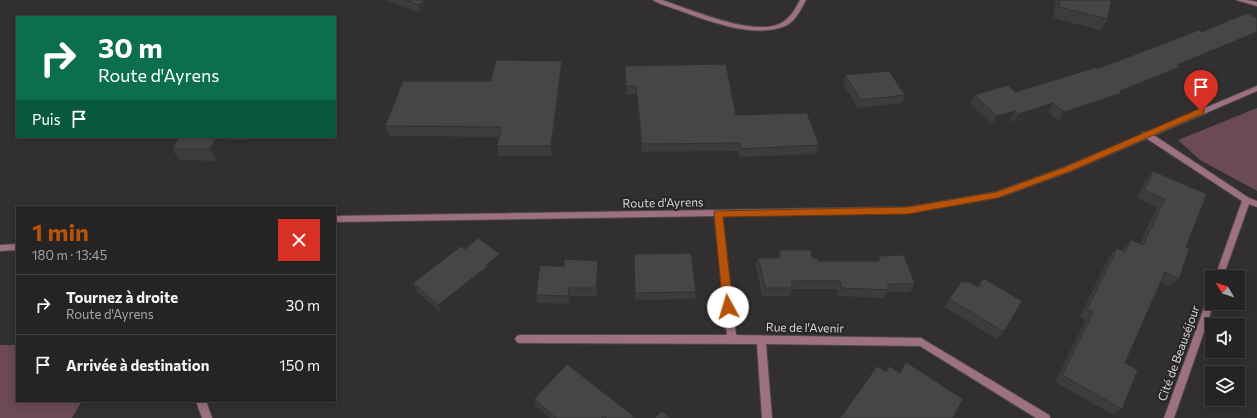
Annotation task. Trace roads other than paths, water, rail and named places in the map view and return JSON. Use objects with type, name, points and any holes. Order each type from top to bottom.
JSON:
[{"type":"street","points":[[656,0],[730,25],[741,28],[764,30],[785,24],[804,0]]},
{"type":"street","points":[[1239,0],[1257,4]]},
{"type":"street","name":"Route d'Ayrens","points":[[336,219],[908,210],[997,195],[1068,169],[1146,134],[1257,88]]},
{"type":"street","points":[[1146,134],[1246,200],[1257,204]]},
{"type":"street","points":[[1221,270],[1246,200]]},
{"type":"street","points":[[718,213],[732,339]]},
{"type":"street","points":[[0,248],[16,247]]},
{"type":"street","name":"Cité de Beauséjour","points":[[1169,418],[1207,310]]},
{"type":"street","name":"Rue de l'Avenir","points":[[520,339],[761,339],[921,342],[1045,418]]},
{"type":"street","points":[[761,339],[767,418]]},
{"type":"street","points":[[202,402],[207,418]]}]
